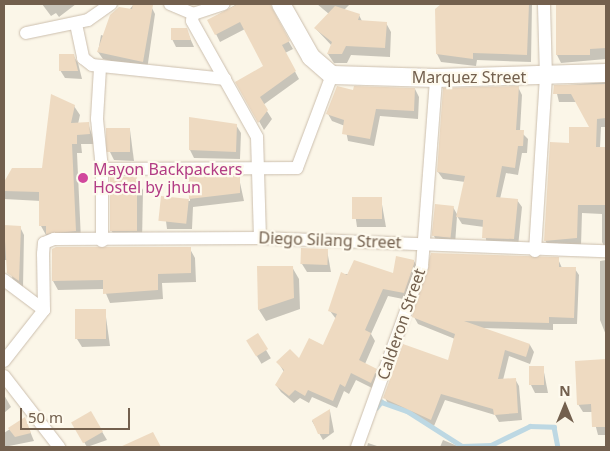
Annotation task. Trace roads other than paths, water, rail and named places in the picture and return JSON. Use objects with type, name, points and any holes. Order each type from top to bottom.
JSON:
[{"type":"street","points":[[26,33],[76,24],[111,4]]},
{"type":"street","points":[[170,4],[193,14],[223,4]]},
{"type":"street","points":[[102,169],[260,171],[296,168],[332,75],[311,57],[281,4]]},
{"type":"street","points":[[535,251],[546,76],[544,4]]},
{"type":"street","points":[[193,14],[192,21],[257,137],[260,171],[260,238]]},
{"type":"street","points":[[76,24],[83,58],[100,68],[225,80]]},
{"type":"street","points":[[100,68],[97,119],[102,169],[102,241]]},
{"type":"street","name":"Marquez Street","points":[[332,75],[436,78],[606,73]]},
{"type":"street","name":"Calderon Street","points":[[357,447],[415,288],[425,242],[436,78]]},
{"type":"street","name":"Diego Silang Street","points":[[44,310],[44,243],[54,239],[102,241],[260,238],[425,242],[535,251],[606,251]]},
{"type":"street","points":[[4,280],[44,310],[4,361]]},
{"type":"street","points":[[4,376],[59,447]]},
{"type":"waterway","points":[[376,408],[381,402],[407,411],[462,446],[491,445],[530,426],[554,427],[558,447]]},
{"type":"place","name":"Mayon Backpackers Hostel by jhun","points":[[83,178]]}]
